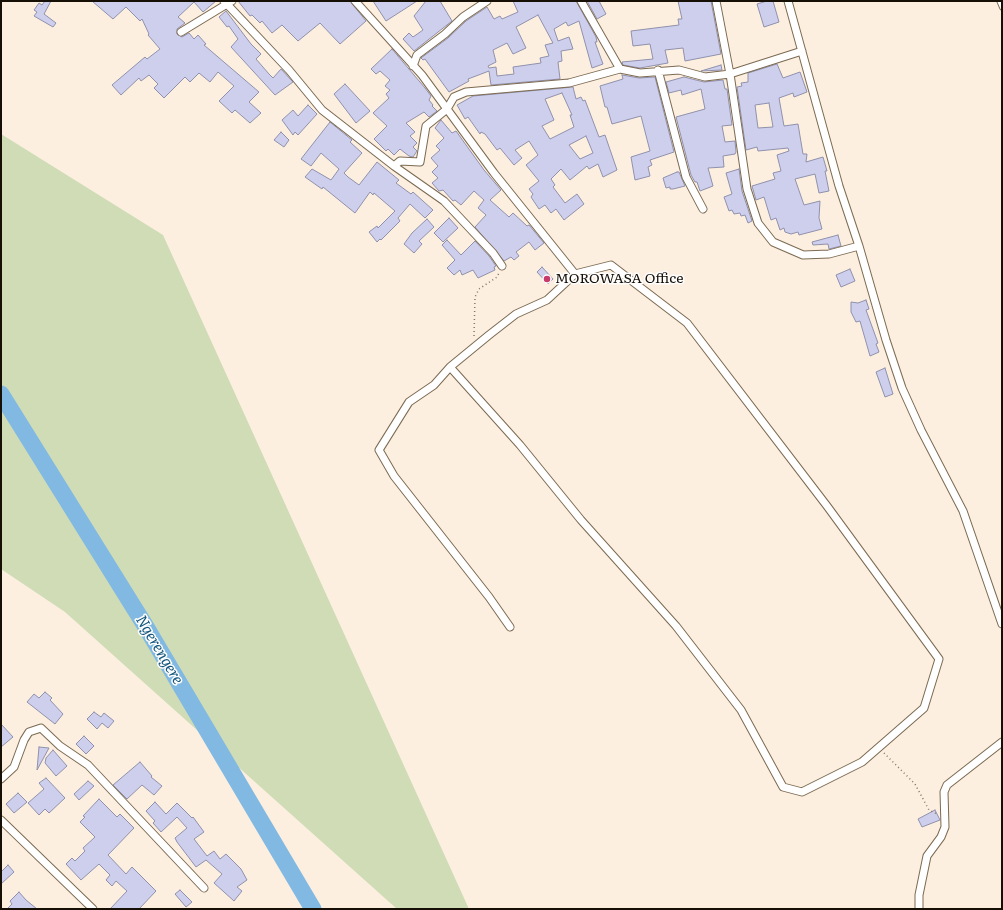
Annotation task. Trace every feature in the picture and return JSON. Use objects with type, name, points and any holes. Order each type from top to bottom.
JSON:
[{"type":"street","points":[[356,1],[422,75],[532,223],[575,274]]},
{"type":"street","points":[[413,66],[416,55],[445,34],[463,17],[487,1]]},
{"type":"street","points":[[581,1],[620,69]]},
{"type":"street","points":[[716,1],[730,74],[746,183],[758,223],[773,242],[803,255],[829,254],[859,246]]},
{"type":"street","points":[[788,1],[839,186],[859,246],[886,340],[902,388],[921,430],[963,512],[1002,624]]},
{"type":"street","points":[[181,32],[228,2],[289,70],[322,110],[394,166],[444,201],[493,253],[502,266]]},
{"type":"street","points":[[394,166],[400,161],[420,162],[426,126],[446,109],[454,97],[466,92],[569,83],[620,69],[640,73],[658,70],[679,70],[705,77],[730,74],[802,51]]},
{"type":"street","points":[[658,70],[686,177],[703,209]]},
{"type":"street","points":[[450,367],[520,445],[581,520],[676,626],[741,710],[783,787],[802,792],[862,762],[924,708],[939,659],[827,506],[687,323],[611,265],[575,274],[547,300],[516,314],[473,348],[450,367],[434,385],[409,402],[378,450],[394,476],[489,597],[510,627]]},
{"type":"street","points":[[1,779],[14,767],[24,740],[29,732],[41,728],[60,746],[88,765],[204,888]]},
{"type":"street","points":[[919,909],[919,895],[927,856],[941,837],[946,819],[944,792],[947,785],[1002,742]]},
{"type":"street","points":[[1,820],[94,909]]},
{"type":"lane","points":[[999,1],[1002,8]]},
{"type":"path","points":[[473,348],[475,297],[479,289],[497,277],[502,266]]},
{"type":"path","points":[[879,748],[915,784],[929,810],[946,819]]},
{"type":"green space","points":[[1,134],[163,235],[469,909],[397,909],[65,612],[1,569]]},
{"type":"building","points":[[45,1],[51,1],[44,14],[56,23],[53,27],[34,16],[37,12],[34,10],[39,3],[42,5]]},
{"type":"building","points":[[92,1],[216,1],[203,12],[194,2],[178,17],[185,23],[177,29],[177,34],[182,37],[189,33],[194,39],[198,35],[206,44],[204,45],[259,92],[249,102],[261,113],[250,123],[235,110],[232,113],[219,101],[234,86],[218,72],[210,82],[199,73],[190,82],[185,77],[164,98],[154,88],[158,84],[149,75],[141,81],[139,78],[121,95],[112,85],[145,57],[147,59],[160,49],[148,35],[149,34],[142,19],[140,21],[126,7],[113,19]]},
{"type":"building","points":[[238,1],[350,1],[366,21],[340,44],[320,23],[298,41],[282,25],[272,33],[262,21],[260,23],[252,15],[250,16]]},
{"type":"building","points":[[373,1],[417,1],[386,21]]},
{"type":"building","points":[[426,1],[440,1],[452,21],[414,51],[403,39],[409,33],[413,37],[423,30],[414,16]]},
{"type":"building","points":[[513,1],[576,1],[596,37],[597,42],[595,42],[603,64],[592,68],[579,21],[568,26],[566,22],[554,29],[558,41],[569,37],[573,49],[561,51],[562,61],[558,62],[560,79],[491,85],[489,71],[468,79],[469,81],[449,92],[425,59],[423,60],[421,58],[448,38],[466,21],[487,7],[494,19],[500,16],[502,19],[518,12]],"holes":[[[538,15],[553,43],[545,45],[549,56],[540,58],[541,63],[513,67],[514,74],[497,76],[496,67],[489,68],[488,66],[496,62],[493,50],[507,43],[513,54],[526,48],[516,27]]]},
{"type":"building","points":[[587,1],[599,1],[606,14],[597,19]]},
{"type":"building","points":[[678,1],[711,1],[721,54],[685,61],[683,48],[665,50],[668,63],[640,68],[623,65],[622,62],[653,59],[650,44],[633,46],[631,31],[679,25],[678,19],[682,19]]},
{"type":"building","points":[[773,1],[779,22],[764,27],[757,4]]},
{"type":"building","points":[[226,11],[251,44],[261,54],[256,59],[269,74],[273,78],[281,69],[293,82],[275,95],[231,47],[238,39],[229,26],[227,27],[219,17]]},
{"type":"building","points":[[392,49],[431,96],[429,100],[437,111],[429,117],[424,112],[406,123],[415,132],[410,136],[417,143],[413,147],[417,151],[413,157],[409,156],[400,149],[394,155],[388,149],[386,151],[374,139],[387,126],[373,113],[389,98],[386,94],[390,90],[385,86],[390,80],[380,71],[376,74],[371,69]]},
{"type":"building","points":[[777,64],[783,78],[800,72],[807,92],[794,97],[793,93],[779,98],[784,126],[798,124],[803,154],[807,154],[806,162],[823,157],[827,171],[825,171],[829,191],[819,193],[815,174],[795,179],[804,205],[820,201],[819,218],[822,229],[799,235],[798,232],[791,234],[785,232],[784,228],[780,230],[776,218],[771,220],[764,197],[756,200],[752,186],[775,179],[773,173],[781,171],[777,155],[789,151],[788,148],[758,151],[757,147],[746,150],[737,87],[742,86],[741,83],[748,82],[748,73]],"holes":[[[769,103],[773,127],[758,128],[755,105]]]},
{"type":"building","points":[[721,65],[722,70],[701,71]]},
{"type":"building","points":[[622,75],[639,78],[655,77],[674,152],[650,160],[652,165],[648,167],[650,176],[635,180],[631,157],[650,151],[641,116],[612,124],[607,107],[605,107],[600,86],[623,79]]},
{"type":"building","points":[[684,77],[704,82],[723,80],[725,89],[727,89],[732,125],[722,126],[725,142],[735,141],[735,154],[723,156],[724,167],[708,168],[713,186],[700,191],[697,182],[695,182],[691,175],[676,117],[705,109],[701,89],[682,95],[681,90],[669,93],[666,82]]},
{"type":"building","points":[[345,84],[370,111],[356,123],[334,94]]},
{"type":"building","points":[[573,87],[576,99],[581,97],[583,101],[585,100],[599,137],[605,135],[617,170],[603,177],[598,164],[589,169],[587,166],[570,180],[561,169],[551,179],[555,185],[553,187],[565,203],[577,194],[584,204],[564,220],[556,209],[551,213],[545,205],[539,209],[531,197],[533,194],[529,189],[539,181],[526,165],[538,155],[529,141],[515,150],[522,158],[514,165],[500,148],[497,150],[485,134],[481,132],[480,134],[468,117],[465,119],[457,105],[473,96]],"holes":[[[562,93],[572,115],[570,115],[574,127],[550,139],[542,126],[554,120],[545,99]],[[586,136],[593,153],[580,159],[569,145]]]},
{"type":"building","points":[[308,105],[317,114],[298,135],[295,132],[293,135],[282,120],[293,110],[298,116]]},
{"type":"building","points":[[441,120],[452,133],[456,131],[484,170],[501,190],[490,200],[509,217],[513,213],[527,226],[529,225],[544,243],[535,250],[529,242],[516,252],[519,256],[514,260],[511,257],[504,261],[475,227],[486,215],[478,208],[484,200],[474,191],[461,205],[455,200],[453,201],[443,190],[439,191],[432,183],[438,178],[432,172],[438,166],[431,158],[440,150],[436,146],[444,138],[435,128]]},
{"type":"building","points":[[330,122],[352,140],[350,142],[362,153],[344,173],[348,177],[359,185],[377,162],[399,180],[396,183],[411,194],[413,192],[433,210],[425,218],[410,204],[398,218],[400,221],[381,240],[380,239],[377,242],[369,232],[377,226],[378,228],[395,211],[374,193],[373,195],[370,192],[355,213],[323,187],[322,189],[305,177],[312,169],[331,180],[339,169],[321,153],[311,166],[301,159]]},
{"type":"building","points":[[281,132],[289,140],[284,147],[274,140]]},
{"type":"building","points":[[739,169],[742,191],[752,221],[748,223],[745,215],[741,216],[740,213],[734,214],[732,210],[729,211],[724,197],[732,194],[726,173]]},
{"type":"building","points":[[679,172],[685,186],[673,189],[670,189],[670,187],[666,188],[663,178]]},
{"type":"building","points":[[449,218],[458,228],[443,242],[434,233]]},
{"type":"building","points":[[427,219],[434,227],[419,241],[422,244],[414,253],[404,244],[412,233]]},
{"type":"building","points":[[838,235],[841,246],[829,249],[828,244],[813,245],[812,242]]},
{"type":"building","points":[[447,240],[461,255],[475,241],[496,266],[494,267],[495,270],[478,278],[473,270],[462,275],[460,270],[454,275],[447,268],[455,260],[442,245]]},
{"type":"building","points":[[542,267],[553,279],[548,284],[537,272]]},
{"type":"building","points":[[850,269],[855,281],[841,287],[836,275]]},
{"type":"building","points":[[866,300],[869,309],[866,310],[878,343],[876,344],[879,352],[870,356],[860,321],[856,322],[851,312],[851,302],[858,303]]},
{"type":"building","points":[[885,368],[893,394],[885,397],[876,372]]},
{"type":"building","points":[[45,692],[52,698],[50,700],[63,714],[55,724],[27,702],[34,694],[39,698]]},
{"type":"building","points":[[94,712],[101,717],[104,713],[114,721],[108,728],[102,723],[97,729],[87,719]]},
{"type":"building","points":[[1,724],[13,737],[1,747]]},
{"type":"building","points":[[84,736],[94,746],[86,754],[76,744]]},
{"type":"building","points":[[39,747],[49,748],[37,770]]},
{"type":"building","points":[[53,750],[67,766],[56,776],[45,763],[46,758]]},
{"type":"building","points":[[140,762],[152,776],[151,777],[162,786],[154,795],[142,785],[127,799],[113,785]]},
{"type":"building","points":[[46,778],[65,798],[49,813],[45,809],[39,815],[28,803],[44,789],[39,783]]},
{"type":"building","points":[[88,781],[94,786],[79,800],[74,794]]},
{"type":"building","points":[[18,793],[27,802],[14,813],[6,804]]},
{"type":"building","points":[[99,799],[117,817],[120,814],[134,828],[108,855],[126,874],[132,867],[156,891],[139,909],[110,909],[127,891],[116,881],[112,886],[106,880],[110,875],[99,864],[81,880],[66,864],[72,858],[75,861],[85,851],[83,848],[95,837],[80,822],[85,817],[83,816]]},
{"type":"building","points":[[155,802],[166,814],[177,803],[192,818],[193,817],[204,832],[194,839],[207,856],[214,851],[220,859],[226,854],[241,869],[247,880],[237,887],[242,891],[234,901],[214,883],[222,874],[206,860],[196,867],[177,842],[175,838],[187,828],[177,817],[161,832],[153,823],[155,821],[146,811]]},
{"type":"building","points":[[935,810],[940,820],[922,827],[918,819]]},
{"type":"building","points":[[8,865],[14,872],[1,884],[1,872]]},
{"type":"building","points":[[180,890],[192,902],[186,907],[175,894]]},
{"type":"building","points":[[19,892],[37,909],[7,909],[12,904],[10,901]]},
{"type":"waterway","name":"Ngerengere","points":[[1,394],[146,627],[313,909]]},
{"type":"place","name":"MOROWASA Office","points":[[547,279]]}]
